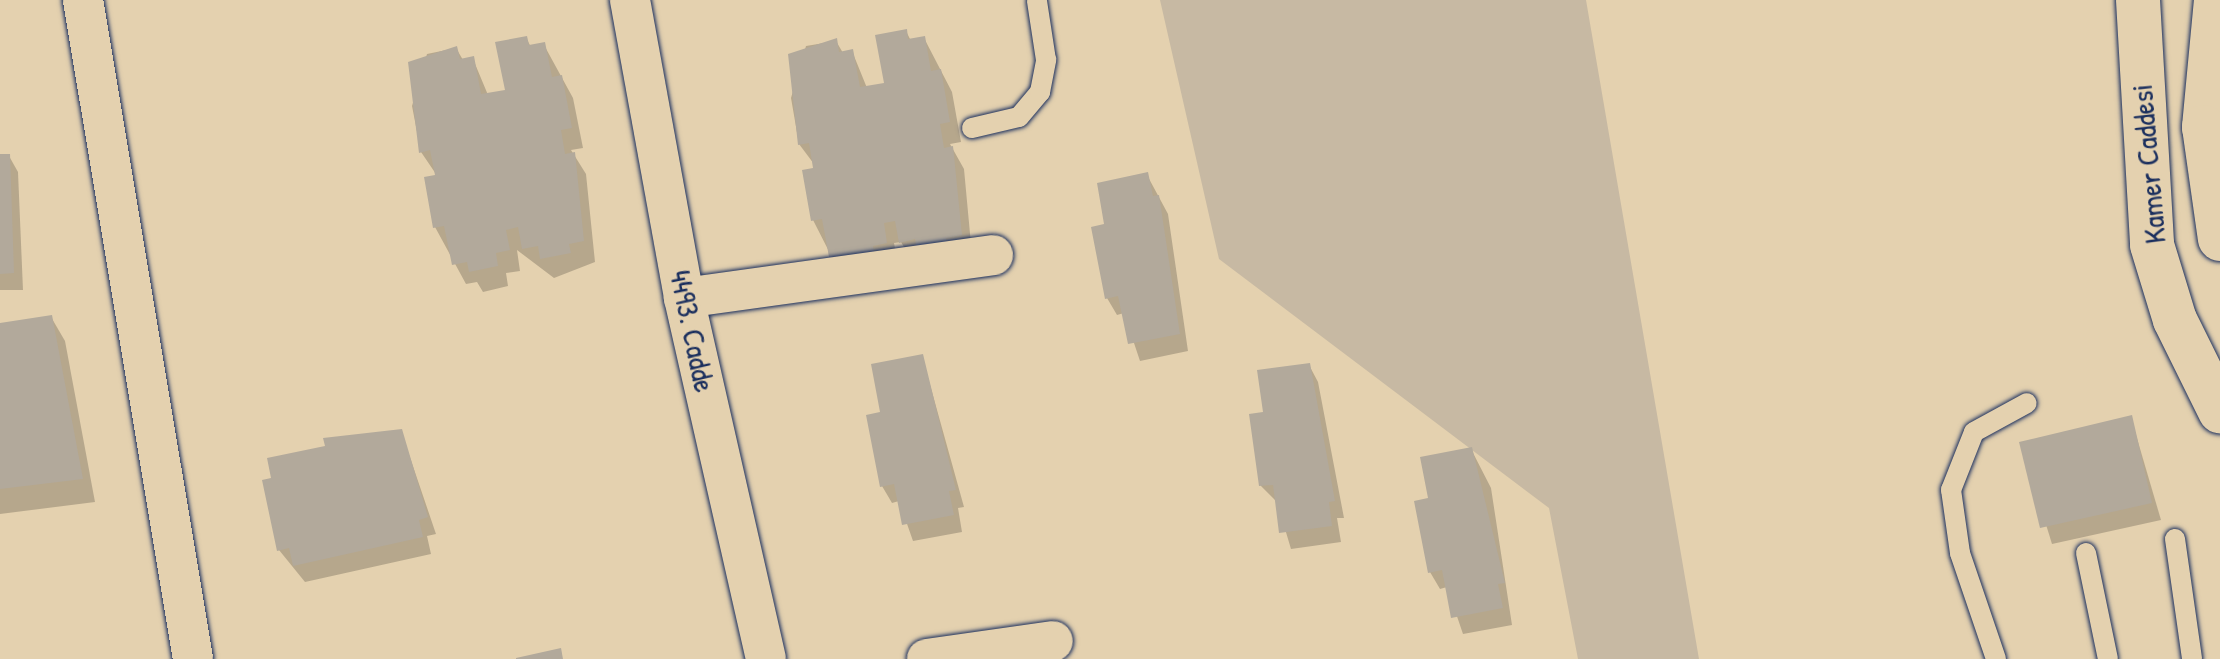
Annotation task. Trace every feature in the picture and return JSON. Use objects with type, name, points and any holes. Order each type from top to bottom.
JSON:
[{"type":"street","points":[[83,0],[193,659]]},
{"type":"street","name":"4493. Cadde","points":[[630,0],[684,298],[766,659]]},
{"type":"street","name":"Kamer Caddesi","points":[[2138,0],[2152,245],[2175,320],[2220,411]]},
{"type":"street","name":"Kamer Caddesi","points":[[2216,0],[2204,127],[2220,239]]},
{"type":"street","points":[[684,298],[993,255]]},
{"type":"street","points":[[927,659],[1053,641]]},
{"type":"lane","points":[[972,128],[1019,117],[1040,92],[1046,60],[1037,1]]},
{"type":"lane","points":[[1996,659],[1960,553],[1951,490],[1974,432],[2027,403]]},
{"type":"lane","points":[[2175,539],[2192,659]]},
{"type":"lane","points":[[2086,553],[2108,659]]},
{"type":"shaded area","points":[[1160,0],[1586,0],[1699,659],[1578,659],[1549,508],[1219,259]]},
{"type":"building","points":[[907,29],[908,39],[925,36],[931,71],[941,69],[950,122],[940,124],[944,148],[953,146],[962,235],[946,238],[947,247],[918,252],[915,239],[899,243],[895,221],[884,223],[887,243],[873,246],[875,259],[846,265],[845,255],[829,257],[822,219],[811,221],[802,170],[813,168],[809,143],[798,145],[788,54],[837,38],[839,52],[853,49],[860,87],[884,83],[875,35]]},
{"type":"building","points":[[527,36],[529,45],[545,42],[552,77],[562,75],[572,128],[561,130],[565,154],[575,152],[584,241],[569,244],[571,253],[540,259],[538,246],[522,249],[518,227],[506,230],[510,250],[496,253],[498,266],[469,272],[467,262],[452,265],[444,226],[433,228],[424,177],[435,175],[430,150],[419,153],[408,62],[457,46],[460,59],[474,56],[481,94],[505,90],[495,42]]},
{"type":"building","points":[[0,154],[10,154],[14,273],[0,274]]},
{"type":"building","points":[[1148,172],[1153,196],[1159,195],[1180,334],[1128,344],[1118,296],[1105,299],[1091,227],[1104,224],[1097,183]]},
{"type":"building","points":[[52,315],[83,479],[0,489],[0,323]]},
{"type":"building","points":[[923,354],[956,490],[949,491],[954,515],[902,525],[894,484],[880,487],[866,415],[880,412],[871,364]]},
{"type":"building","points":[[1310,363],[1335,501],[1329,502],[1332,526],[1279,533],[1273,485],[1259,486],[1249,414],[1263,412],[1257,370]]},
{"type":"building","points":[[2132,415],[2152,503],[2040,528],[2019,442]]},
{"type":"building","points":[[402,429],[428,517],[419,520],[423,537],[293,566],[289,548],[277,551],[262,480],[271,478],[267,458],[325,446],[323,438]]},
{"type":"building","points":[[1472,447],[1505,583],[1498,584],[1503,608],[1451,618],[1442,570],[1428,573],[1414,501],[1428,498],[1420,457]]},
{"type":"building","points":[[561,648],[563,659],[516,659],[516,658]]}]
